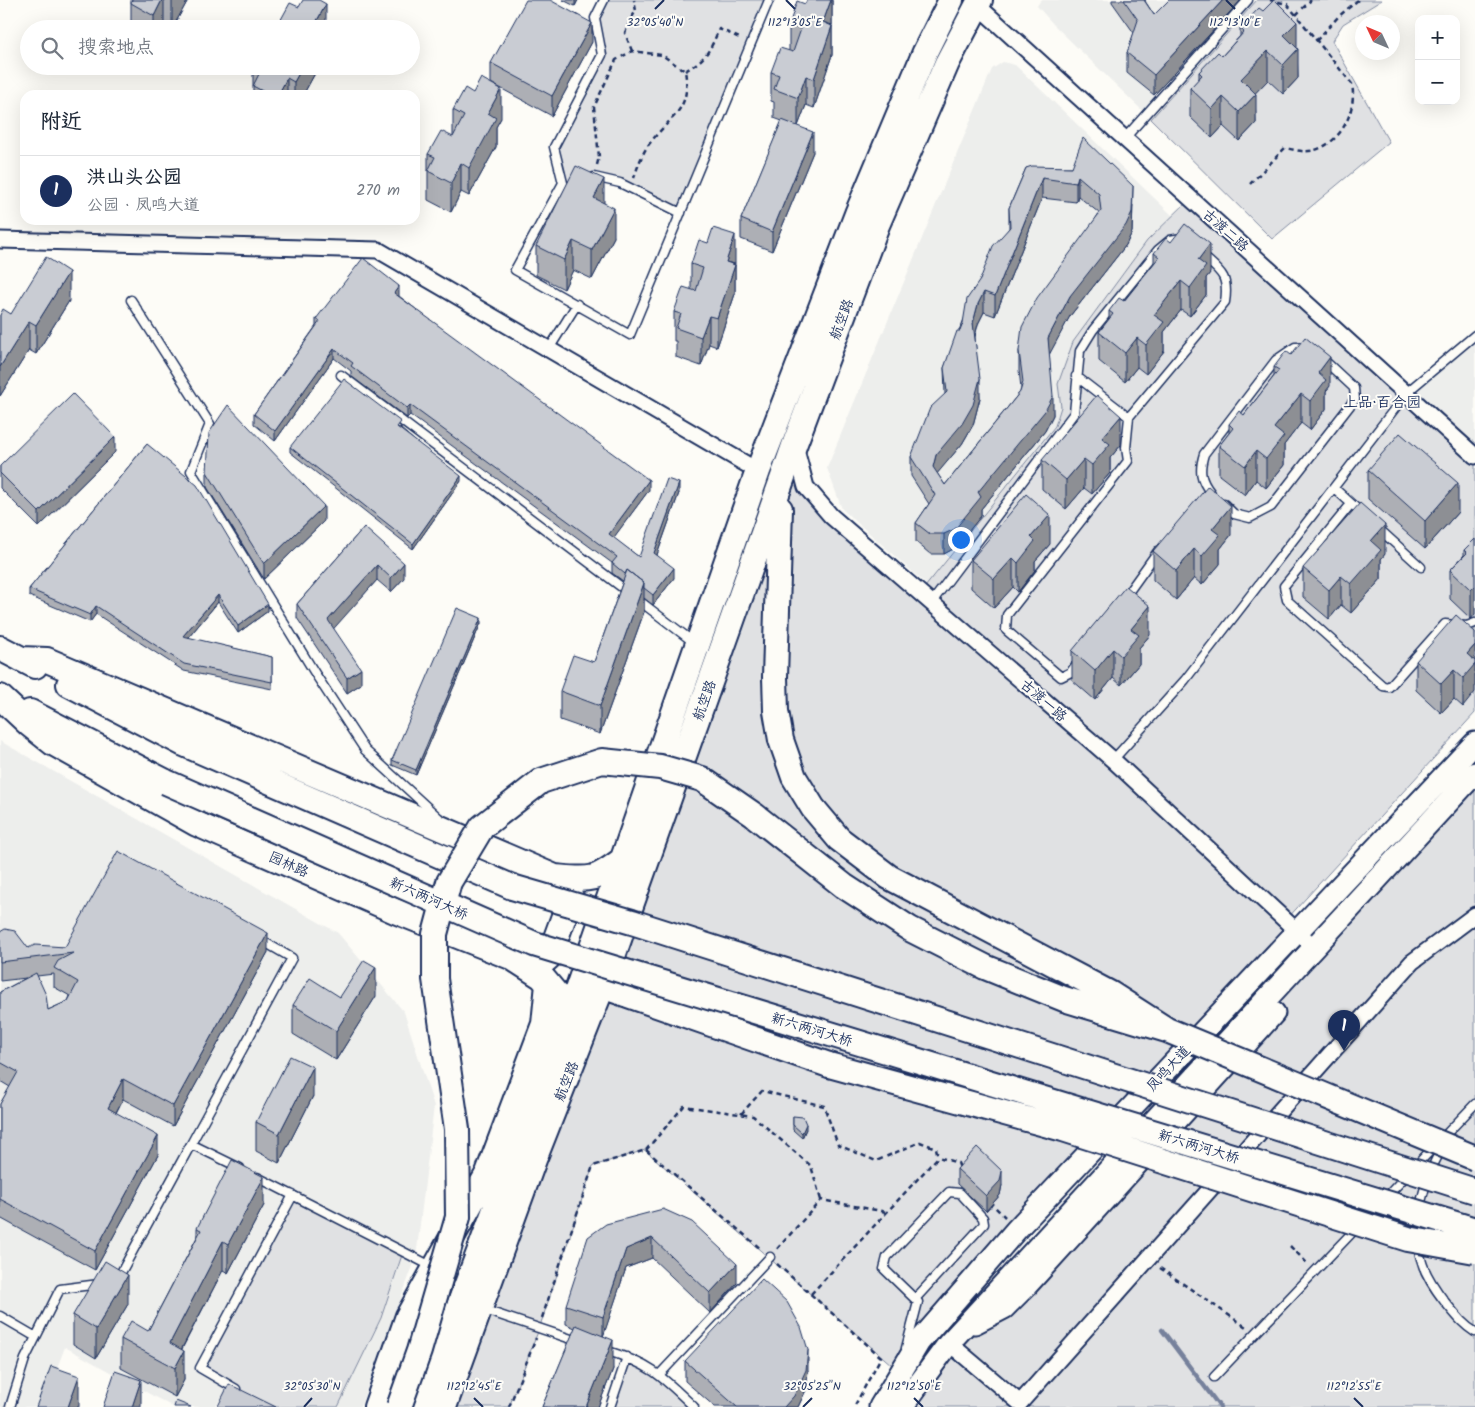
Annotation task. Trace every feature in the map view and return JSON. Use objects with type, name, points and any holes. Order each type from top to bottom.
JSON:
[{"type":"main road","name":"航空路","points":[[421,1407],[563,1027],[758,471],[857,214],[925,52],[951,0]]},
{"type":"main road","name":"航空路","points":[[444,1407],[536,1157],[602,986],[794,443],[877,225],[948,63],[979,2]]},
{"type":"main road","points":[[781,483],[775,677],[776,711],[781,740],[794,777],[813,808],[839,839],[889,878],[1111,994],[1167,1030]]},
{"type":"main road","points":[[0,648],[184,744],[512,887],[632,922],[1475,1191]]},
{"type":"main road","points":[[21,659],[47,660],[558,877],[584,880],[602,876],[622,860]]},
{"type":"main road","name":"园林路","points":[[0,696],[166,782]]},
{"type":"main road","name":"园林路","points":[[0,696],[29,724],[53,743],[197,824],[394,911],[511,957],[542,977],[563,1002],[563,1027]]},
{"type":"main road","name":"凤鸣大道","points":[[880,1407],[900,1372],[932,1326],[1016,1229],[1475,743]]},
{"type":"main road","points":[[399,1407],[420,1351],[458,1216],[457,1129],[434,979],[435,934],[449,882],[482,827],[541,781],[602,761],[660,766],[702,779],[754,815],[844,886],[910,928],[985,967],[1064,1000],[1167,1030],[1475,1158]]},
{"type":"main road","name":"凤鸣大道","points":[[902,1407],[955,1337],[1475,773]]},
{"type":"main road","name":"新六两河大桥","points":[[166,782],[534,944],[1475,1230]]},
{"type":"main road","points":[[955,1337],[1004,1308],[1027,1285],[1475,793]]},
{"type":"main road","points":[[527,967],[543,964],[549,957],[571,897],[568,887],[558,877]]},
{"type":"main road","points":[[376,1407],[408,1316],[488,1172],[544,1024],[548,984]]},
{"type":"main road","points":[[602,986],[828,1065],[1063,1129],[1408,1239],[1475,1251]]},
{"type":"street","name":"古渡二路","points":[[979,2],[1125,138],[1475,456]]},
{"type":"street","points":[[0,240],[378,250],[758,471]]},
{"type":"street","name":"古渡一路","points":[[794,443],[806,487],[831,516],[1113,760],[1314,947]]},
{"type":"street","points":[[955,1337],[1020,1403],[1412,962],[1475,915]]},
{"type":"lane","points":[[604,0],[595,18],[602,55],[554,147],[567,182],[515,270],[630,335],[769,0]]},
{"type":"lane","points":[[1125,138],[1248,0]]},
{"type":"lane","points":[[590,177],[631,188],[681,213]]},
{"type":"lane","points":[[932,602],[1074,413],[1076,376],[1080,351],[1093,330],[1158,250],[1170,240],[1183,238],[1190,244]]},
{"type":"lane","points":[[1082,656],[1070,672],[1061,677],[1006,630],[1007,615],[1128,461],[1126,448],[1128,417],[1225,302],[1228,288],[1224,275],[1197,250]]},
{"type":"lane","points":[[131,300],[210,424],[192,471],[306,658],[365,750],[458,835]]},
{"type":"lane","points":[[549,349],[577,304]]},
{"type":"lane","points":[[1113,760],[1186,680],[1406,394],[1475,335]]},
{"type":"lane","points":[[1295,347],[1311,348],[1354,388],[1355,399],[1272,507],[1250,518],[1234,514],[1211,493],[1204,484],[1199,470],[1204,454],[1276,360],[1295,347]]},
{"type":"lane","points":[[341,375],[697,645]]},
{"type":"lane","points":[[1076,376],[1128,417]]},
{"type":"lane","points":[[1334,488],[1365,516]]},
{"type":"lane","points":[[1204,499],[1211,493]]},
{"type":"lane","points":[[1351,504],[1284,586],[1287,600],[1384,686],[1389,687],[1445,624],[1467,626],[1475,624]]},
{"type":"lane","points":[[1372,522],[1421,567]]},
{"type":"lane","points":[[1122,600],[1162,545]]},
{"type":"lane","points":[[10,1407],[25,1359],[60,1289],[115,1283],[292,958],[257,938]]},
{"type":"lane","points":[[1214,1377],[1475,1104]]},
{"type":"lane","points":[[1475,1112],[1458,1122],[1434,1162],[1423,1192],[1418,1222],[1420,1258],[1433,1287],[1463,1324],[1475,1332]]},
{"type":"lane","points":[[191,1144],[435,1268]]},
{"type":"lane","points":[[900,1372],[918,1302],[884,1269],[887,1257],[948,1192],[960,1193],[983,1218],[984,1224],[915,1299]]},
{"type":"lane","points":[[242,1392],[200,1368],[293,1195]]},
{"type":"lane","points":[[660,1374],[770,1257]]},
{"type":"lane","points":[[480,1308],[592,1346]]},
{"type":"lane","points":[[0,1316],[36,1337]]},
{"type":"lane","points":[[601,1348],[628,1357],[660,1374],[694,1407]]},
{"type":"lane","points":[[610,1407],[628,1357]]},
{"type":"path","points":[[632,50],[625,33],[636,11],[634,0]]},
{"type":"path","points":[[1250,184],[1284,148],[1316,150],[1342,131],[1350,115],[1354,93],[1352,84],[1287,4],[1270,0]]},
{"type":"path","points":[[1296,15],[1311,0]]},
{"type":"path","points":[[1316,41],[1339,16],[1358,0]]},
{"type":"path","points":[[685,71],[701,62],[711,50],[719,29],[751,43]]},
{"type":"path","points":[[590,177],[599,157],[594,107],[616,60],[632,50],[662,55],[685,71],[688,86],[678,115],[649,145],[640,160],[631,188]]},
{"type":"path","points":[[741,1114],[762,1092],[824,1106],[838,1145],[876,1161],[920,1142],[936,1148],[938,1157]]},
{"type":"path","points":[[509,1407],[539,1328],[593,1166],[646,1150],[684,1106],[741,1114],[753,1116],[811,1166],[821,1200]]},
{"type":"path","points":[[646,1150],[881,1356],[854,1407]]},
{"type":"path","points":[[770,1257],[821,1200]]},
{"type":"path","points":[[821,1200],[887,1212]]},
{"type":"path","points":[[1290,1246],[1315,1271]]},
{"type":"path","points":[[1148,1260],[1256,1333]]},
{"type":"shaded area","points":[[604,0],[769,0],[681,213],[657,200],[594,177],[563,183],[554,147],[602,55],[595,18]]},
{"type":"shaded area","points":[[1041,0],[1257,0],[1151,119],[1054,25],[1037,6]]},
{"type":"shaded area","points":[[1257,0],[1382,0],[1343,24],[1332,41],[1389,142],[1272,239],[1151,119]]},
{"type":"shaded area","points":[[1003,62],[1015,65],[1173,216],[1147,241],[1099,307],[1058,384],[1061,407],[1055,426],[927,585],[842,509],[827,468],[992,69]]},
{"type":"shaded area","points":[[1191,198],[1475,451],[1475,713],[1286,920],[1297,931],[900,1372],[645,1150],[593,1166],[539,1329],[509,1407],[445,1407],[795,443],[806,487],[921,592],[1055,426],[1061,407],[1058,384],[1073,342],[1147,241]]},
{"type":"shaded area","points":[[1475,335],[1475,451],[1406,393]]},
{"type":"shaded area","points":[[0,741],[338,933],[404,1012],[434,1106],[416,1258],[360,1407],[252,1407],[225,1393],[215,1407],[173,1407],[65,1347],[42,1407],[0,1407]]},
{"type":"shaded area","points":[[1475,759],[1475,1407],[905,1407],[949,1343]]},
{"type":"shaded area","points":[[293,1195],[403,1252],[381,1318],[338,1407],[268,1407],[200,1368]]},
{"type":"shaded area","points":[[627,1357],[635,1359],[694,1407],[610,1407]]},
{"type":"building","points":[[132,0],[162,0],[154,16],[131,3]]},
{"type":"building","points":[[303,0],[319,0],[326,4],[317,20],[281,20],[290,3],[299,7]]},
{"type":"building","points":[[526,0],[550,0],[592,23],[552,96],[491,63]]},
{"type":"building","points":[[807,0],[831,0],[823,22],[832,26],[814,79],[806,76],[798,98],[774,89],[779,75],[771,72],[780,48],[793,52],[801,29],[789,25],[797,1],[805,4]]},
{"type":"building","points":[[1124,0],[1144,0],[1154,15],[1169,0],[1223,0],[1154,75],[1127,53],[1138,20]]},
{"type":"building","points":[[1274,0],[1297,22],[1284,35],[1298,49],[1283,65],[1268,51],[1241,79],[1256,94],[1239,112],[1223,97],[1212,109],[1190,88],[1202,75],[1199,72],[1218,52],[1222,56],[1244,32],[1240,28],[1259,8],[1263,11]]},
{"type":"building","points":[[258,75],[298,75],[294,82],[287,78],[281,90],[261,90],[253,86]]},
{"type":"building","points":[[481,78],[501,89],[488,113],[496,118],[469,168],[461,163],[451,183],[428,171],[435,157],[428,154],[441,131],[453,137],[464,116],[453,110],[465,88],[473,93]]},
{"type":"building","points":[[782,120],[813,132],[772,232],[741,219]]},
{"type":"building","points":[[1083,138],[1133,186],[1132,212],[1126,225],[1070,296],[1048,338],[1053,396],[1045,411],[978,492],[981,497],[955,529],[944,534],[930,534],[916,523],[935,495],[911,457],[930,408],[947,392],[944,368],[957,331],[960,331],[963,323],[967,299],[980,280],[993,246],[1010,227],[1009,208],[1026,168],[1032,166],[1072,167]],"holes":[[[1078,176],[1099,194],[1101,211],[1037,298],[1022,327],[1019,351],[1023,382],[1020,392],[945,485],[933,467],[936,455],[962,424],[973,405],[980,379],[973,323],[978,304],[984,292],[995,296],[1042,178],[1076,183]]]},
{"type":"building","points":[[576,166],[604,179],[594,198],[614,208],[592,250],[573,241],[564,260],[536,246]]},
{"type":"building","points":[[1185,224],[1210,244],[1198,260],[1206,266],[1190,288],[1181,281],[1154,315],[1164,322],[1146,345],[1137,338],[1125,353],[1099,332],[1113,314],[1109,311],[1119,298],[1124,301],[1159,257],[1154,253],[1166,238],[1171,242]]},
{"type":"building","points":[[713,228],[735,235],[726,262],[735,265],[717,318],[709,316],[701,337],[676,328],[681,314],[674,312],[683,287],[696,291],[703,268],[691,264],[699,240],[708,243]]},
{"type":"building","points":[[46,257],[69,272],[36,325],[29,321],[0,367],[0,315],[3,309],[11,314]]},
{"type":"building","points":[[363,258],[399,286],[394,293],[649,480],[609,534],[639,557],[667,479],[679,483],[654,553],[674,568],[653,595],[644,588],[644,583],[627,570],[625,574],[612,563],[617,557],[410,405],[407,408],[351,366],[353,363],[334,349],[275,431],[254,414],[320,321],[316,319]]},
{"type":"building","points":[[1305,337],[1330,357],[1318,373],[1326,380],[1310,401],[1301,394],[1274,428],[1284,436],[1266,459],[1256,451],[1245,466],[1219,446],[1233,428],[1229,424],[1239,411],[1244,415],[1279,370],[1274,367],[1286,351],[1291,355]]},
{"type":"building","points":[[344,379],[401,422],[397,427],[461,476],[413,544],[290,447]]},
{"type":"building","points":[[73,394],[115,437],[39,512],[0,473],[0,466]]},
{"type":"building","points":[[1097,395],[1121,416],[1102,438],[1110,444],[1092,465],[1084,459],[1066,480],[1042,460]]},
{"type":"building","points":[[228,405],[324,506],[264,564],[207,472],[209,433]]},
{"type":"building","points":[[1400,433],[1458,483],[1425,521],[1368,470]]},
{"type":"building","points":[[147,444],[197,485],[268,604],[238,626],[218,595],[183,636],[272,657],[272,682],[184,664],[96,606],[90,615],[29,589]]},
{"type":"building","points":[[1208,486],[1231,506],[1212,529],[1220,535],[1202,556],[1194,549],[1176,571],[1153,551]]},
{"type":"building","points":[[1026,494],[1050,515],[1031,537],[1035,541],[1018,563],[1013,558],[994,579],[971,560]]},
{"type":"building","points":[[1360,503],[1385,525],[1371,541],[1381,550],[1351,584],[1341,576],[1329,590],[1303,568]]},
{"type":"building","points":[[364,527],[404,563],[391,578],[377,565],[328,620],[361,669],[347,678],[297,604]]},
{"type":"building","points":[[1475,539],[1475,586],[1471,590],[1450,570],[1467,553],[1464,550]]},
{"type":"building","points":[[627,570],[644,583],[600,706],[560,691],[573,655],[594,662]]},
{"type":"building","points":[[1126,586],[1150,606],[1131,629],[1139,635],[1121,656],[1113,649],[1095,671],[1072,651]]},
{"type":"building","points":[[457,608],[481,618],[416,770],[392,760]]},
{"type":"building","points":[[1456,615],[1475,632],[1475,645],[1467,654],[1475,661],[1475,664],[1463,678],[1454,670],[1441,684],[1416,661]]},
{"type":"building","points":[[118,851],[268,933],[173,1106],[123,1079],[108,1108],[158,1136],[95,1251],[0,1199],[0,1104],[18,1072],[0,1062],[0,992],[36,973],[46,995],[48,1010],[68,1001],[78,982],[54,968],[58,961],[73,953],[0,962],[0,932],[5,929],[15,931],[28,948],[35,945],[65,947]]},
{"type":"building","points":[[364,960],[376,967],[336,1031],[293,1005],[310,978],[340,997]]},
{"type":"building","points":[[290,1056],[313,1067],[279,1134],[256,1122]]},
{"type":"building","points":[[793,1116],[803,1117],[806,1124],[802,1133],[793,1125]]},
{"type":"building","points":[[977,1147],[1002,1171],[1000,1181],[986,1196],[957,1169]]},
{"type":"building","points":[[232,1160],[264,1177],[228,1244],[223,1241],[170,1343],[184,1351],[175,1368],[121,1339],[131,1321],[148,1331],[201,1230],[197,1228]]},
{"type":"building","points":[[663,1209],[692,1222],[737,1264],[710,1293],[652,1238],[626,1249],[603,1317],[566,1305],[588,1237],[606,1224]]},
{"type":"building","points":[[105,1261],[128,1275],[96,1329],[73,1315]]},
{"type":"building","points":[[762,1279],[787,1302],[801,1327],[808,1350],[806,1370],[794,1396],[784,1407],[737,1407],[685,1361]]},
{"type":"building","points":[[576,1325],[613,1340],[586,1407],[542,1407]]},
{"type":"building","points":[[51,1366],[79,1376],[68,1407],[36,1407]]},
{"type":"building","points":[[115,1371],[141,1380],[132,1407],[103,1407]]},
{"type":"building","points":[[229,1384],[276,1407],[220,1407],[218,1406]]},
{"type":"building","points":[[176,1401],[191,1407],[174,1407]]},
{"type":"waterway","points":[[1162,1330],[1220,1407]]},
{"type":"place","name":"洪山头公园","points":[[1344,1051]]},
{"type":"district","name":"上品·百合园","points":[[1382,402]]}]
